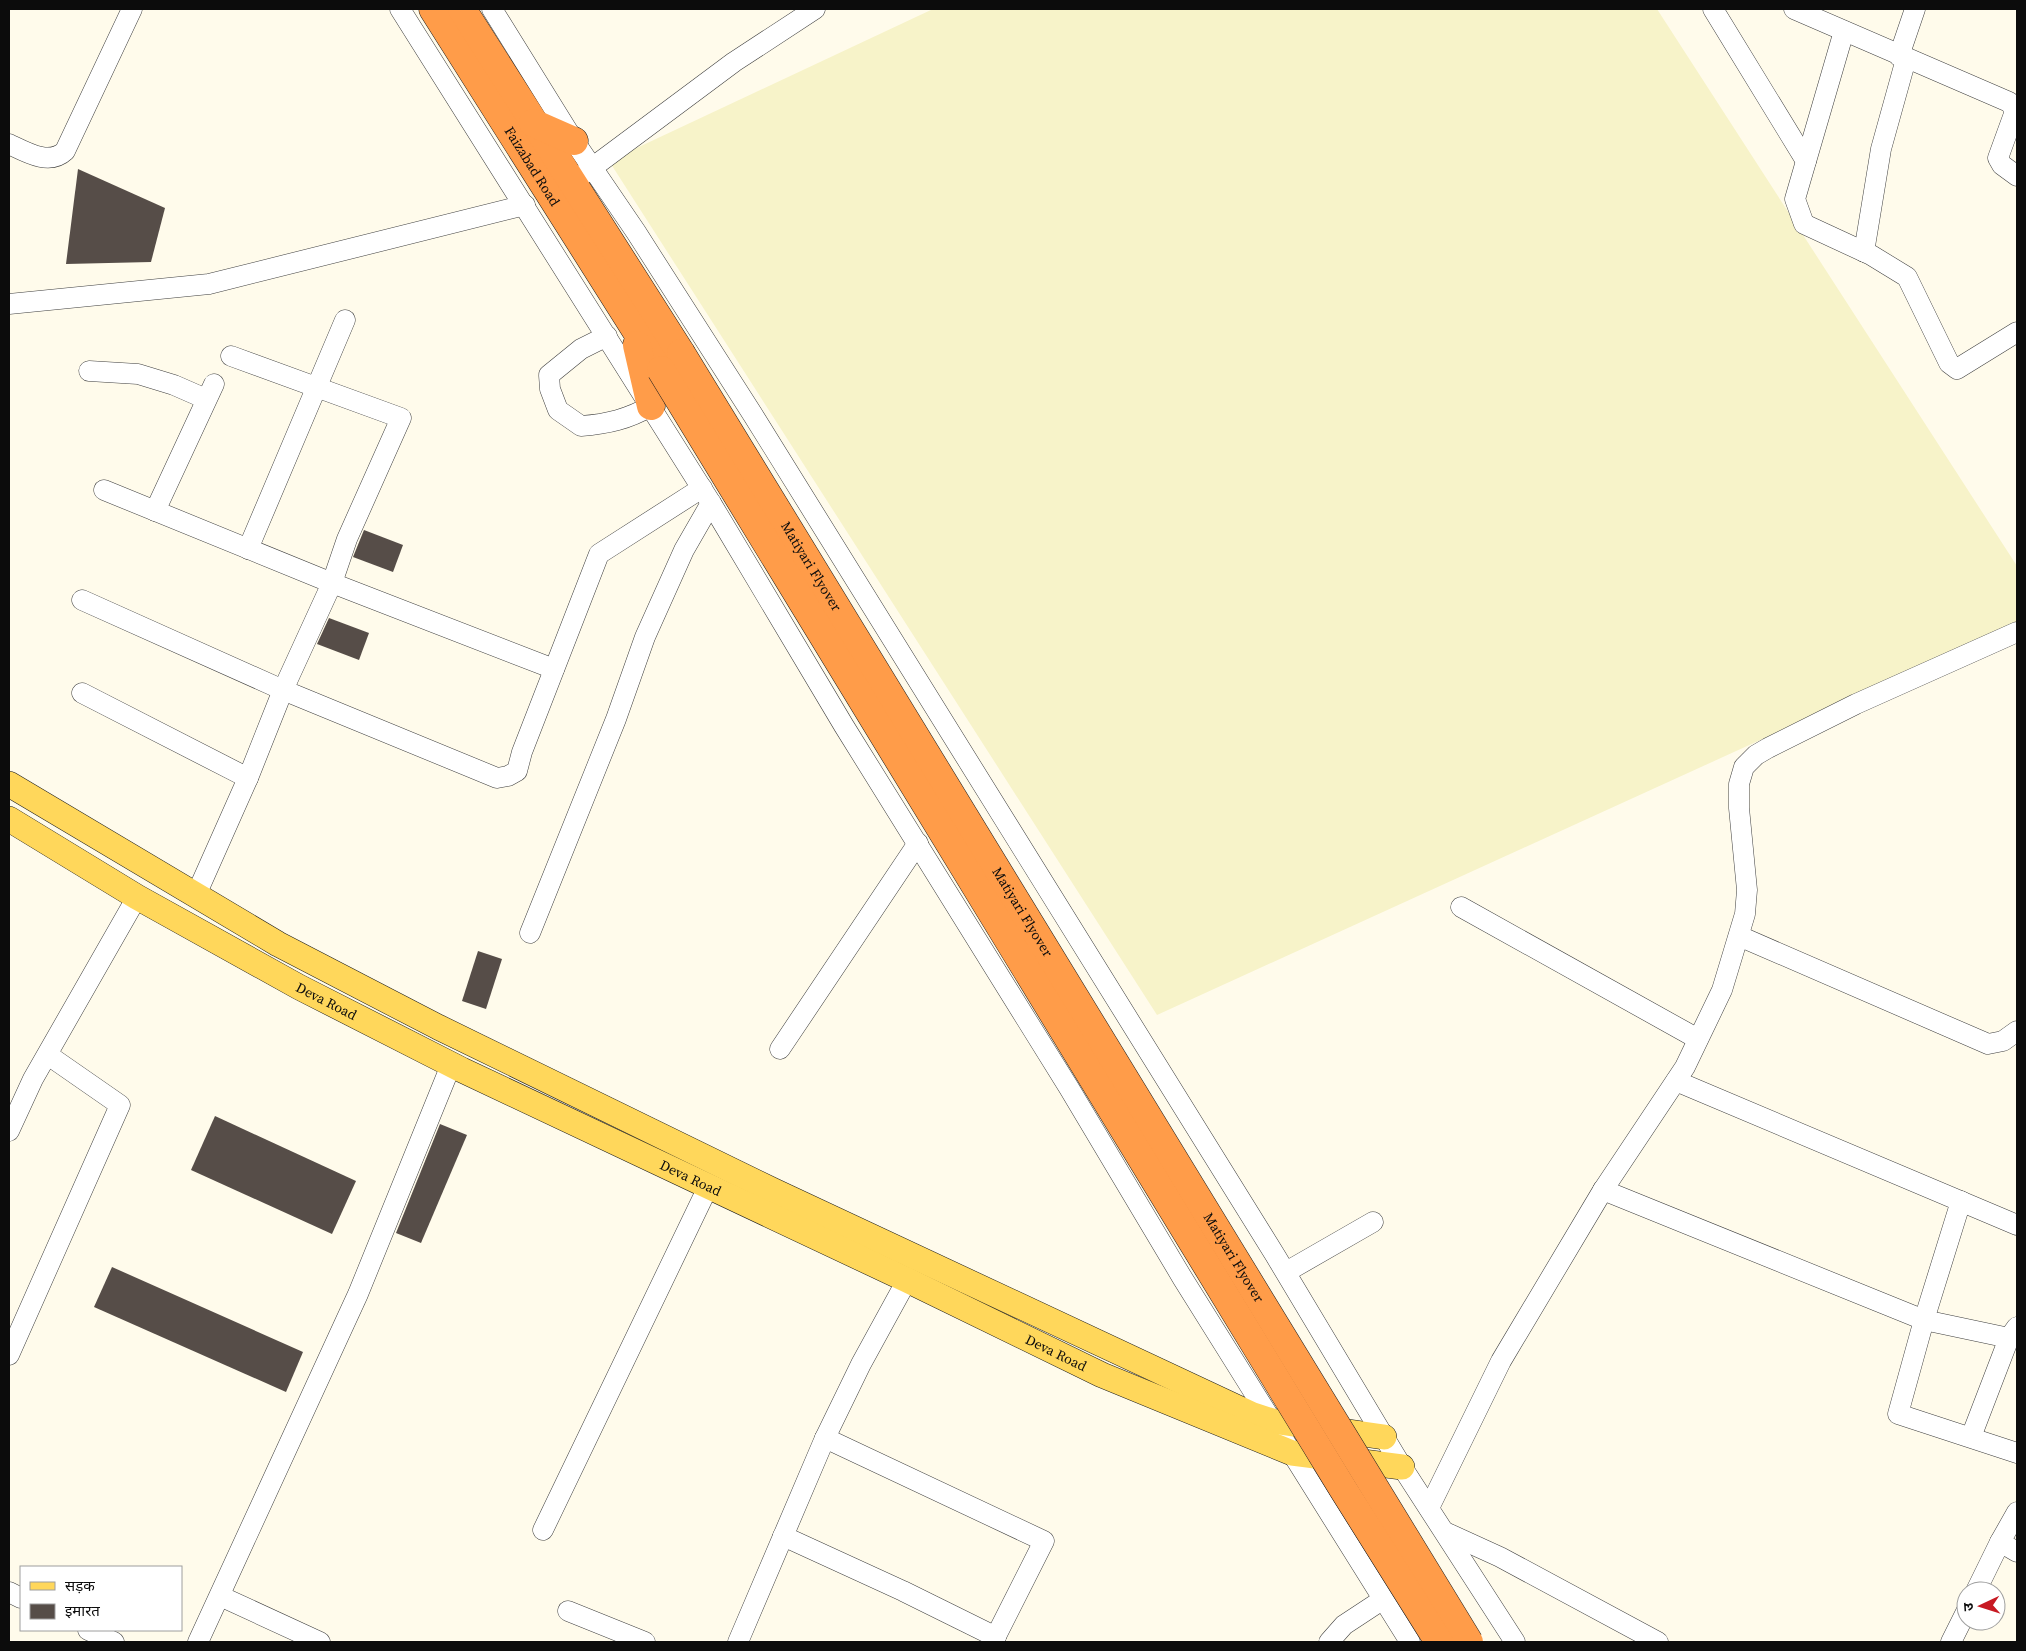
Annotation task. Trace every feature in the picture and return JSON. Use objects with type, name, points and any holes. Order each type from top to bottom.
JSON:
[{"type":"highway","name":"Faizabad Road","points":[[434,9],[632,324]]},
{"type":"highway","name":"Faizabad Road","points":[[462,9],[533,123],[582,176]]},
{"type":"highway","points":[[533,123],[574,141]]},
{"type":"highway","name":"Matiyari Flyover","points":[[582,176],[671,361],[1343,1489],[1439,1642]]},
{"type":"highway","name":"Matiyari Flyover","points":[[632,324],[671,361],[1469,1642]]},
{"type":"highway","points":[[632,324],[651,406]]},
{"type":"main road","name":"Deva Road","points":[[9,784],[278,944],[456,1036],[774,1191],[1253,1415],[1272,1421],[1384,1437]]},
{"type":"main road","name":"Deva Road","points":[[9,819],[137,896],[299,987],[451,1065],[907,1280],[1102,1375],[1292,1454],[1402,1467]]},
{"type":"street","points":[[9,144],[47,158],[58,158],[65,151],[132,9]]},
{"type":"street","points":[[400,9],[707,495],[844,726],[918,843],[1382,1600],[1410,1642]]},
{"type":"street","points":[[492,9],[574,141],[582,176],[636,232],[753,415],[1286,1272],[1402,1467],[1514,1642]]},
{"type":"street","points":[[582,176],[734,62],[815,9]]},
{"type":"street","points":[[1713,9],[1806,161]]},
{"type":"street","points":[[1794,9],[2009,102],[2013,107],[2014,114],[1998,158],[2002,165],[2017,176]]},
{"type":"street","points":[[1864,252],[1880,157],[1902,57],[1915,9]]},
{"type":"street","points":[[1844,31],[1795,199],[1804,224],[1864,252],[1907,277],[1949,363],[1957,369],[2017,332]]},
{"type":"street","points":[[9,304],[210,284],[525,205]]},
{"type":"street","points":[[248,549],[345,320]]},
{"type":"street","points":[[607,336],[580,348],[549,375],[550,389],[558,410],[581,426],[613,423],[633,416],[651,406]]},
{"type":"street","points":[[196,895],[248,778],[283,690],[332,583],[347,539],[401,418],[231,356]]},
{"type":"street","points":[[89,371],[138,374],[174,385],[210,392],[155,511]]},
{"type":"street","points":[[104,490],[332,583],[554,670]]},
{"type":"street","points":[[82,600],[283,690],[497,778],[508,776],[517,771],[599,554],[707,495]]},
{"type":"street","points":[[530,933],[616,718],[645,637],[707,495]]},
{"type":"street","points":[[1429,1508],[1501,1361],[1603,1190],[1685,1067],[1722,990],[1745,914],[1747,890],[1739,808],[1739,784],[1744,767],[1756,755],[1768,748],[1856,704],[2017,632]]},
{"type":"street","points":[[82,693],[248,778]]},
{"type":"street","points":[[780,1049],[918,843]]},
{"type":"street","points":[[9,1131],[33,1079],[137,896]]},
{"type":"street","points":[[1461,907],[1698,1039]]},
{"type":"street","points":[[1739,936],[1988,1044],[2003,1041],[2017,1031]]},
{"type":"street","points":[[9,1355],[120,1105],[48,1055]]},
{"type":"street","points":[[198,1642],[358,1294],[451,1065]]},
{"type":"street","points":[[1676,1081],[2017,1226]]},
{"type":"street","points":[[543,1530],[708,1187]]},
{"type":"street","points":[[1603,1190],[1924,1320],[2013,1332],[1971,1437]]},
{"type":"street","points":[[1960,1202],[1898,1414],[2017,1453]]},
{"type":"street","points":[[1286,1272],[1373,1222]]},
{"type":"street","points":[[738,1642],[825,1438],[861,1364],[907,1280]]},
{"type":"street","points":[[783,1536],[903,1591],[995,1640],[1044,1541],[825,1438]]},
{"type":"street","points":[[1984,1581],[2009,1547],[2017,1512]]},
{"type":"street","points":[[1445,1532],[1500,1557],[1658,1642]]},
{"type":"street","points":[[220,1596],[320,1642]]},
{"type":"street","points":[[1329,1642],[1344,1625],[1382,1600]]},
{"type":"street","points":[[568,1611],[645,1642]]},
{"type":"street","points":[[90,1631],[114,1642]]},
{"type":"shaded area","points":[[933,9],[1657,9],[2017,566],[2017,623],[1157,1015],[609,161]]},
{"type":"building","points":[[78,169],[165,208],[151,262],[66,264]]},
{"type":"building","points":[[364,530],[403,545],[393,572],[353,557]]},
{"type":"building","points":[[329,618],[369,633],[359,660],[317,644]]},
{"type":"building","points":[[478,951],[502,959],[486,1009],[462,1001]]},
{"type":"building","points":[[215,1116],[356,1181],[332,1234],[191,1170]]},
{"type":"building","points":[[440,1124],[467,1135],[421,1243],[396,1233]]},
{"type":"building","points":[[112,1267],[303,1352],[286,1392],[94,1307]]}]
